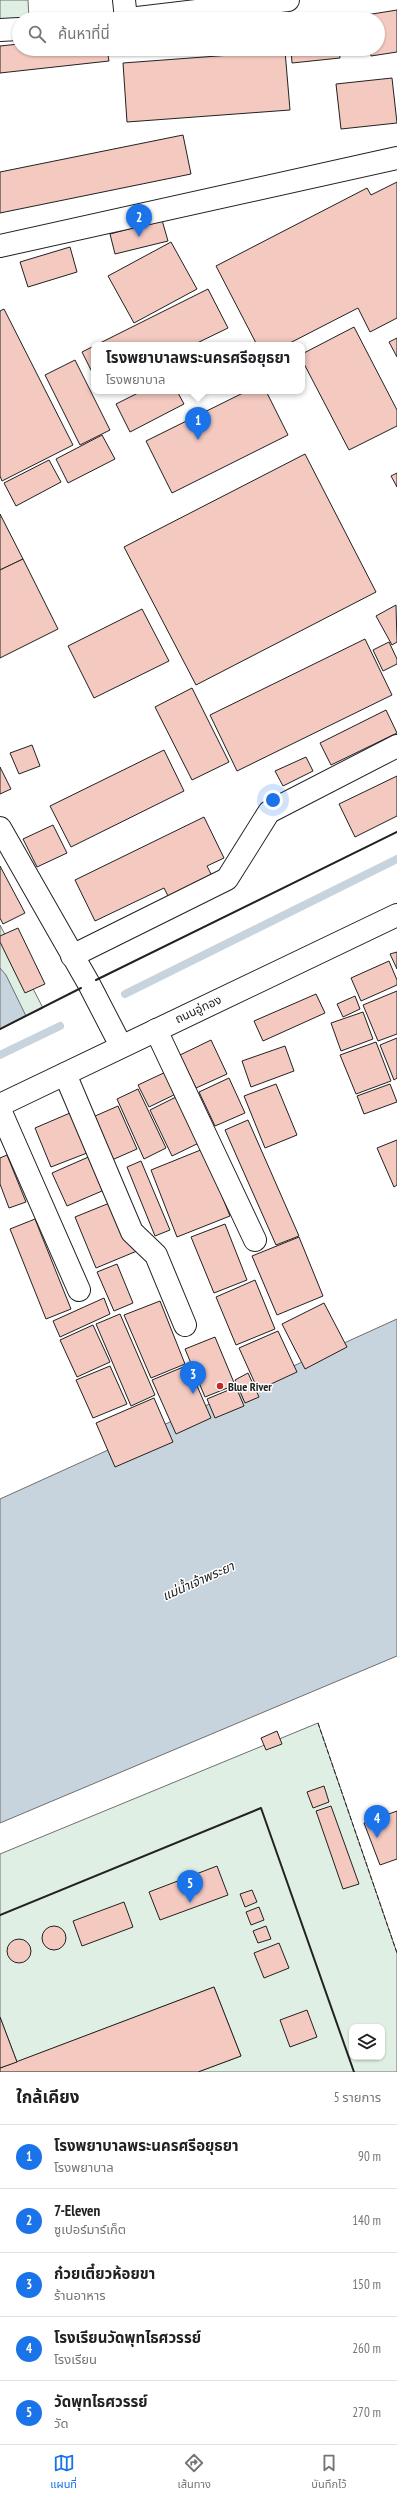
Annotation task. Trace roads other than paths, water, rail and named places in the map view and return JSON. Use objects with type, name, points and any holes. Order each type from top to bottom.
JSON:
[{"type":"main road","points":[[124,0],[125,12]]},
{"type":"main road","points":[[188,12],[288,0]]},
{"type":"main road","points":[[0,30],[12,29]]},
{"type":"main road","points":[[0,246],[397,158]]},
{"type":"main road","points":[[72,956],[227,879],[268,812],[397,746]]},
{"type":"main road","points":[[0,828],[121,1046]]},
{"type":"main road","name":"ถนนอู่ทอง","points":[[0,1104],[397,914]]},
{"type":"main road","points":[[156,1030],[255,1240]]},
{"type":"main road","points":[[65,1074],[132,1232],[156,1255],[185,1325]]},
{"type":"main road","points":[[0,1110],[79,1290]]},
{"type":"water","points":[[0,968],[6,975],[26,1016],[0,1029]]},
{"type":"water","name":"แม่น้ำเจ้าพระยา","points":[[397,1319],[397,1656],[0,1823],[0,1499]]},
{"type":"waterway","points":[[125,994],[397,859]]},
{"type":"waterway","points":[[0,1055],[60,1026]]},
{"type":"place","name":"7-Eleven","points":[[139,237]]},
{"type":"place","name":"โรงพยาบาลพระนครศรีอยุธยา","points":[[198,440]]},
{"type":"place","name":"Blue River","points":[[220,1386]]},
{"type":"place","name":"ก๋วยเตี๋ยวห้อยขา","points":[[193,1394]]},
{"type":"place","name":"โรงเรียนวัดพุทไธศวรรย์","points":[[377,1838]]},
{"type":"place","name":"วัดพุทไธศวรรย์","points":[[190,1903]]}]
